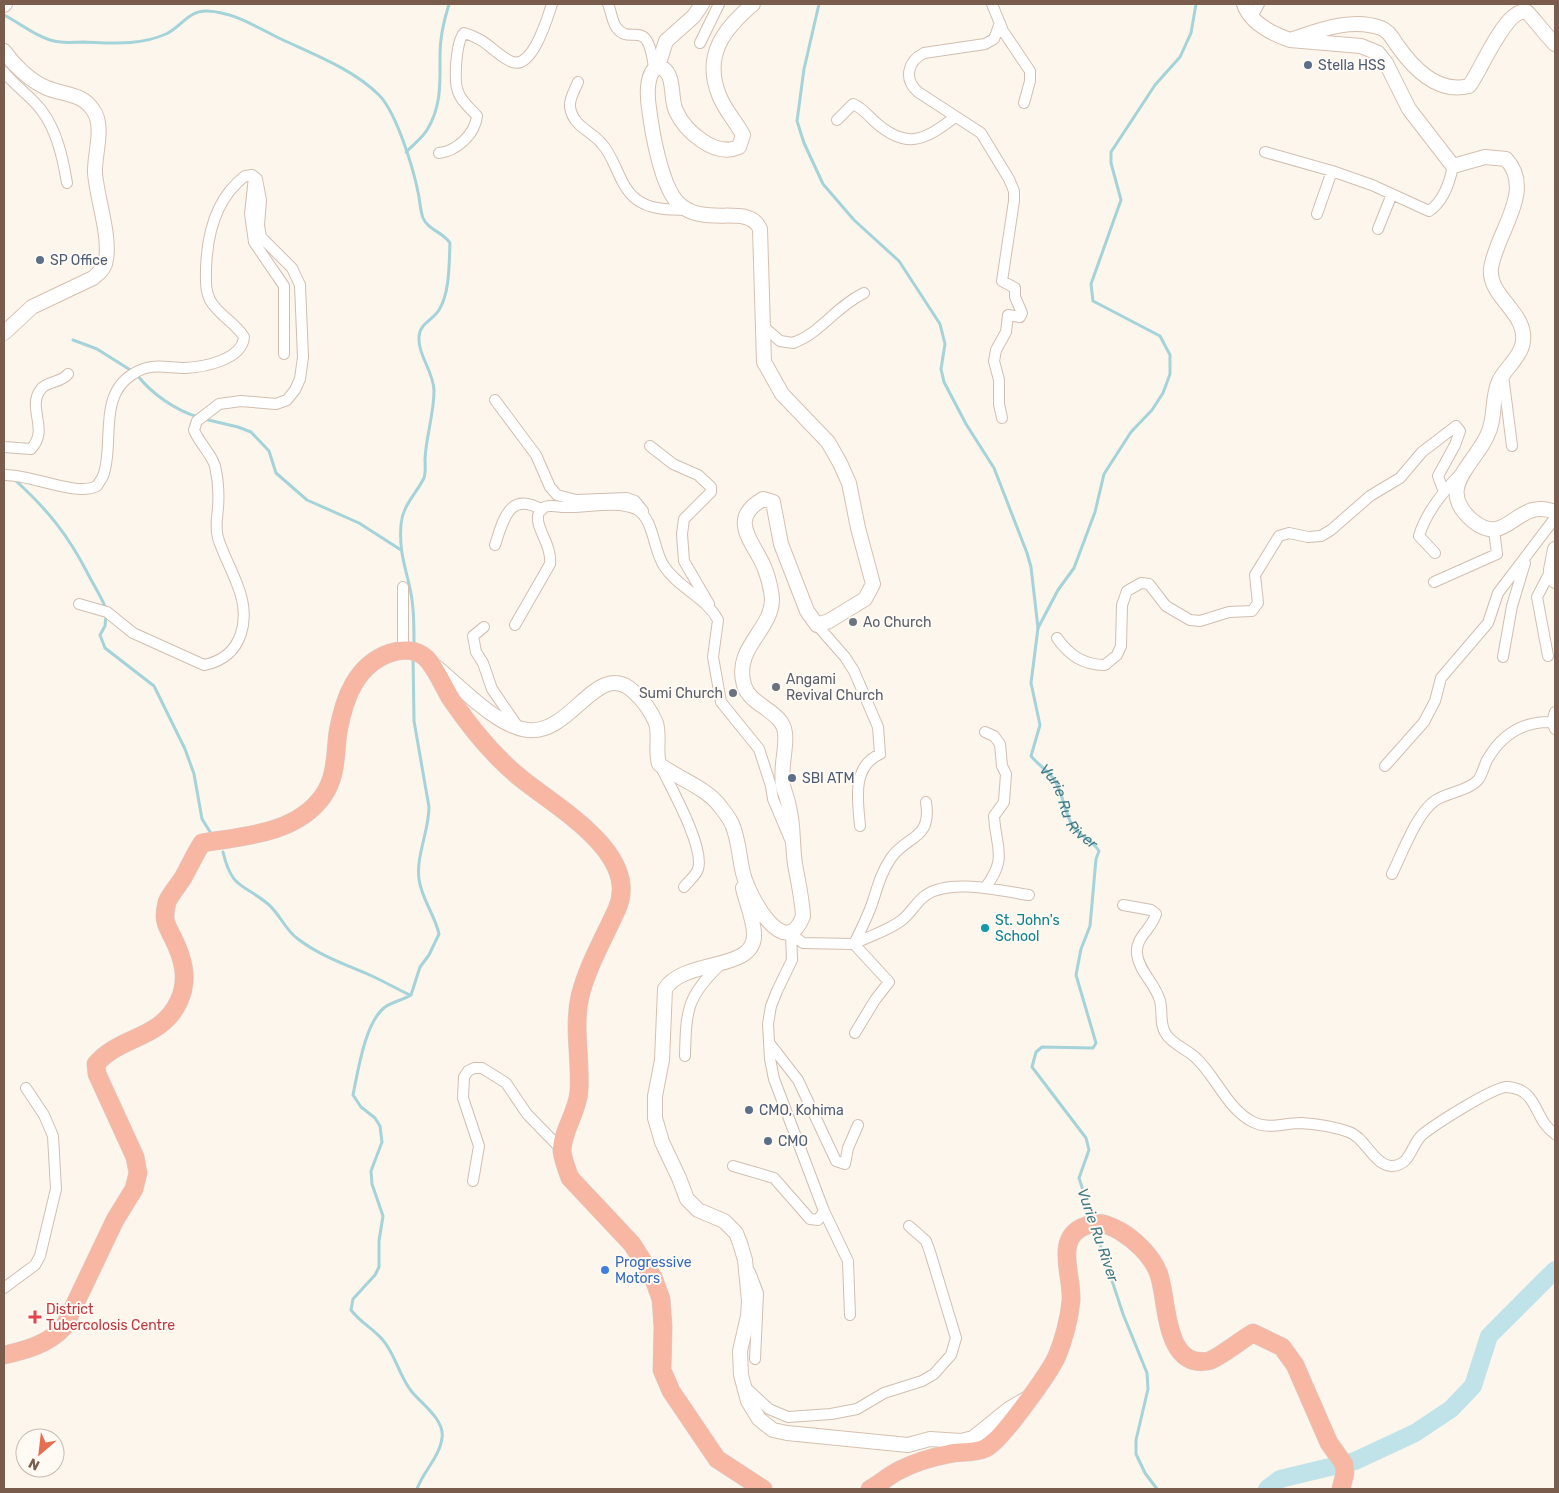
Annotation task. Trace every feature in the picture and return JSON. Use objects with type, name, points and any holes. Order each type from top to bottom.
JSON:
[{"type":"highway","points":[[4,1355],[40,1345],[55,1337],[64,1327],[114,1220],[134,1189],[138,1173],[135,1157],[101,1084],[96,1064],[102,1057],[126,1042],[148,1034],[165,1022],[180,1000],[185,979],[184,961],[165,918],[167,902],[202,843],[257,835],[288,823],[308,812],[323,796],[333,777],[338,732],[348,695],[359,674],[377,658],[403,651],[415,652],[427,659],[470,727],[502,763],[591,833],[608,852],[621,884],[622,892],[617,908],[592,959],[580,998],[577,1055],[579,1094],[562,1150],[570,1178],[632,1244],[653,1277],[660,1298],[663,1327],[662,1370],[671,1391],[717,1459],[763,1489]]},
{"type":"highway","points":[[870,1489],[898,1471],[950,1454],[970,1453],[986,1448],[998,1439],[1014,1419],[1056,1357],[1066,1328],[1071,1299],[1066,1246],[1073,1232],[1085,1226],[1102,1222],[1132,1238],[1158,1271],[1166,1320],[1173,1338],[1181,1351],[1200,1361],[1218,1357],[1227,1349],[1253,1333],[1282,1347],[1295,1365],[1329,1443],[1344,1464],[1345,1473],[1340,1489]]},
{"type":"street","points":[[439,153],[447,152],[458,146],[471,132],[476,123],[477,116],[458,94],[456,84],[460,37],[464,32],[473,35],[487,42],[510,62],[517,63],[523,60],[542,36],[552,4]]},
{"type":"street","points":[[608,4],[616,26],[621,32],[644,36],[648,40],[656,67]]},
{"type":"street","points":[[702,4],[694,16],[666,41],[656,67],[650,75],[648,99],[658,156],[670,190],[678,203],[696,214],[710,217],[740,216],[752,219],[758,223],[760,230],[759,256],[764,327],[764,362],[782,394],[828,442],[849,483],[872,584],[865,598],[829,621],[816,625]]},
{"type":"street","points":[[700,43],[719,4]]},
{"type":"street","points":[[656,67],[665,68],[670,75],[675,110],[698,138],[713,147],[733,150],[739,148],[743,135],[718,95],[714,69],[715,52],[721,38],[753,4]]},
{"type":"street","points":[[992,4],[1011,44],[1030,71],[1030,81],[1024,103]]},
{"type":"street","points":[[1244,4],[1252,17],[1276,35],[1290,40],[1351,44],[1367,47],[1378,53],[1386,63],[1409,109],[1453,166],[1451,178],[1444,191],[1435,207],[1429,210],[1332,170],[1264,152]]},
{"type":"street","points":[[1252,17],[1260,4]]},
{"type":"street","points":[[1290,40],[1340,26],[1380,28],[1391,36],[1403,53],[1425,76],[1449,88],[1469,86],[1476,78],[1493,42],[1514,16],[1522,12],[1530,14],[1555,44]]},
{"type":"street","points":[[1000,23],[994,39],[985,44],[924,53],[916,57],[910,66],[911,86],[987,139],[1014,190],[1002,281],[1015,288],[1015,297],[1022,312],[1020,317],[1008,315],[1006,332],[994,355],[994,367],[999,380],[999,404],[1002,418]]},
{"type":"street","points":[[4,50],[20,70],[37,82],[46,87],[84,99],[94,110],[98,133],[95,172],[106,245],[105,265],[101,272],[93,278],[32,307],[4,332]]},
{"type":"street","points":[[4,72],[42,111],[53,132],[63,160],[67,183]]},
{"type":"street","points":[[578,82],[571,99],[570,108],[580,126],[603,144],[630,192],[637,200],[655,206],[689,210]]},
{"type":"street","points":[[837,120],[853,104],[890,134],[900,139],[912,139],[933,134],[955,117]]},
{"type":"street","points":[[1453,166],[1485,157],[1506,159],[1514,168],[1517,194],[1494,250],[1491,281],[1514,310],[1524,333],[1522,348],[1503,375],[1496,390],[1492,425],[1488,435],[1458,479],[1456,489],[1461,508],[1473,521],[1494,530],[1502,529],[1528,511],[1540,509],[1555,512]]},
{"type":"street","points":[[1317,214],[1332,170]]},
{"type":"street","points":[[4,476],[30,477],[83,490],[97,486],[104,474],[107,427],[113,401],[127,378],[134,373],[155,366],[188,367],[224,359],[239,350],[243,345],[244,337],[215,306],[207,293],[208,243],[215,218],[232,189],[245,176],[254,176]]},
{"type":"street","points":[[254,176],[250,214],[254,242],[284,286],[284,354]]},
{"type":"street","points":[[80,604],[106,612],[132,633],[204,665],[224,658],[235,649],[242,636],[244,606],[238,585],[223,552],[215,525],[218,493],[214,464],[194,430],[197,421],[219,404],[241,401],[276,404],[287,400],[296,390],[300,379],[303,357],[300,285],[292,268],[261,237],[259,225],[260,187],[254,176]]},
{"type":"street","points":[[1378,229],[1392,194]]},
{"type":"street","points":[[764,327],[780,341],[794,343],[813,332],[841,306],[864,293]]},
{"type":"street","points":[[4,447],[31,449],[36,444],[40,428],[36,404],[40,389],[61,381],[68,374]]},
{"type":"street","points":[[1503,375],[1512,446]]},
{"type":"street","points":[[495,400],[536,455],[550,488],[557,495],[576,500],[627,498],[642,507],[664,566],[714,614]]},
{"type":"street","points":[[1057,638],[1066,651],[1076,658],[1095,665],[1105,665],[1117,655],[1121,646],[1122,605],[1127,591],[1141,583],[1150,584],[1166,606],[1190,620],[1200,621],[1229,612],[1252,611],[1258,603],[1255,575],[1279,536],[1289,533],[1308,537],[1321,536],[1331,530],[1370,496],[1400,478],[1422,452],[1456,426],[1460,431],[1455,445],[1438,476],[1444,492]]},
{"type":"street","points":[[650,446],[673,464],[698,475],[710,487],[711,492],[708,497],[684,518],[682,549],[688,572],[714,614],[718,626],[713,657],[721,702],[759,749],[771,786],[773,799],[794,849]]},
{"type":"street","points":[[1435,553],[1419,536],[1422,526],[1444,492],[1463,471]]},
{"type":"street","points":[[791,934],[797,930],[803,916],[781,763],[785,732],[780,723],[750,697],[744,686],[742,668],[748,647],[769,613],[772,599],[765,568],[749,542],[746,530],[751,506],[763,499],[770,500],[774,506],[781,544],[807,611],[816,625],[849,663],[878,727],[880,754],[866,764],[860,775],[857,788],[860,826]]},
{"type":"street","points":[[495,545],[505,514],[512,507],[526,503],[542,510]]},
{"type":"street","points":[[515,625],[550,564],[551,556],[547,540],[539,523],[538,516],[542,510],[547,506],[627,506],[638,510],[645,516]]},
{"type":"street","points":[[1385,766],[1424,722],[1434,701],[1441,678],[1488,623],[1498,593],[1555,518]]},
{"type":"street","points":[[1434,582],[1497,554],[1494,530]]},
{"type":"street","points":[[1548,656],[1537,597],[1553,575],[1555,549]]},
{"type":"street","points":[[1503,657],[1512,606],[1530,550]]},
{"type":"street","points":[[403,587],[403,651]]},
{"type":"street","points":[[484,627],[473,636],[476,652],[483,663],[496,697],[519,728]]},
{"type":"street","points":[[427,659],[491,713],[519,728],[545,730],[562,721],[596,688],[612,682],[630,688],[639,697],[656,724],[659,764],[682,811],[699,855],[696,875],[684,887]]},
{"type":"street","points":[[1392,874],[1412,834],[1431,804],[1472,785],[1479,778],[1488,758],[1507,734],[1529,724],[1554,721]]},
{"type":"street","points":[[985,732],[994,736],[1000,744],[1006,782],[1004,802],[994,816],[999,850],[998,870],[985,888]]},
{"type":"street","points":[[659,764],[718,803],[732,824],[743,875],[743,889],[753,925],[754,942],[751,948],[740,958],[679,974],[670,981],[665,989],[662,1060],[655,1096],[655,1118],[662,1142],[680,1178],[687,1199],[698,1210],[724,1221],[736,1233],[758,1293],[755,1359]]},
{"type":"street","points":[[854,944],[868,916],[892,855],[922,831],[927,809],[926,802]]},
{"type":"street","points":[[743,875],[760,911],[777,929],[783,933],[791,934],[803,943],[854,944],[894,926],[926,895],[938,890],[957,887],[985,888],[1029,895]]},
{"type":"street","points":[[1123,905],[1151,910],[1156,914],[1154,920],[1137,944],[1136,955],[1160,1001],[1162,1023],[1166,1034],[1195,1057],[1234,1106],[1253,1122],[1264,1126],[1298,1123],[1311,1124],[1350,1132],[1362,1140],[1384,1164],[1391,1166],[1400,1164],[1411,1156],[1420,1138],[1433,1126],[1503,1087],[1517,1088],[1527,1094],[1543,1123],[1555,1134]]},
{"type":"street","points":[[791,934],[792,960],[771,1006],[768,1024],[770,1059],[774,1079],[824,1211],[848,1261],[850,1314]]},
{"type":"street","points":[[854,944],[889,982],[875,1000],[855,1034]]},
{"type":"street","points":[[685,1056],[688,1007],[705,980],[723,962]]},
{"type":"street","points":[[770,1044],[798,1080],[836,1161],[841,1164],[845,1164],[848,1148],[858,1125]]},
{"type":"street","points":[[473,1181],[479,1146],[463,1098],[464,1077],[468,1071],[474,1068],[482,1068],[506,1084],[527,1114],[562,1150]]},
{"type":"street","points":[[4,1288],[36,1265],[40,1256],[56,1190],[53,1136],[44,1115],[26,1088]]},
{"type":"street","points":[[733,1166],[774,1178],[810,1219],[818,1220],[824,1211]]},
{"type":"street","points":[[743,1385],[769,1410],[788,1417],[831,1414],[857,1409],[884,1393],[922,1381],[934,1374],[951,1355],[956,1338],[928,1246],[909,1226]]},
{"type":"street","points":[[745,1260],[748,1316],[740,1351],[743,1385],[748,1402],[759,1419],[773,1430],[834,1436],[887,1445],[908,1445],[930,1439],[961,1441],[973,1438],[1009,1409],[1028,1398]]},
{"type":"waterway","points":[[406,152],[425,133],[432,121],[438,103],[441,41],[449,4]]},
{"type":"waterway","name":"Vurie Ru River","points":[[819,4],[804,69],[797,121],[804,143],[823,184],[854,220],[899,261],[940,324],[945,344],[941,369],[944,382],[966,424],[994,468],[1031,567],[1038,628],[1031,683],[1040,725],[1031,756],[1055,781],[1068,818],[1074,828],[1094,844],[1099,851],[1096,859],[1090,926],[1081,949],[1076,975],[1096,1043],[1093,1048],[1042,1047],[1036,1052],[1032,1067],[1086,1138],[1089,1150],[1079,1178],[1092,1218]]},
{"type":"waterway","points":[[1038,628],[1058,590],[1074,568],[1095,512],[1104,474],[1131,432],[1152,410],[1163,393],[1170,374],[1170,355],[1160,336],[1093,301],[1091,284],[1121,200],[1111,163],[1111,152],[1155,85],[1180,57],[1191,33],[1196,4]]},
{"type":"waterway","points":[[4,15],[38,35],[54,41],[115,43],[136,42],[156,38],[166,34],[190,16],[201,11],[227,14],[246,21],[345,70],[369,86],[385,103],[392,114],[408,155],[416,181],[423,218],[428,225],[444,236],[450,243],[448,278],[443,303],[421,329],[419,337],[419,344],[432,377],[434,391],[425,459],[425,476],[404,512],[401,525],[401,548],[413,607],[414,645]]},
{"type":"waterway","points":[[73,340],[97,349],[132,371]]},
{"type":"waterway","points":[[137,375],[164,400],[198,417]]},
{"type":"waterway","points":[[204,419],[251,432],[269,451],[276,473],[307,500],[359,523],[401,550]]},
{"type":"waterway","points":[[15,480],[38,502],[65,535],[100,595],[106,609]]},
{"type":"waterway","points":[[106,615],[105,626],[100,635],[105,648],[154,686],[185,749],[194,774],[202,819],[212,835]]},
{"type":"waterway","points":[[413,656],[414,721],[429,807],[419,861],[419,879],[422,893],[439,934],[429,955],[420,967],[411,995],[388,1005],[378,1014],[367,1035],[363,1048],[353,1095],[361,1107],[375,1118],[380,1126],[382,1142],[371,1171],[372,1184],[383,1216],[379,1241],[379,1267],[375,1275],[353,1299],[351,1310],[386,1345],[412,1392],[432,1413],[440,1425],[442,1431],[441,1445],[417,1489]]},
{"type":"waterway","points":[[223,852],[226,864],[235,880],[268,904],[298,939],[324,955],[410,995]]},
{"type":"waterway","name":"Vurie Ru River","points":[[1095,1229],[1123,1314],[1147,1373],[1148,1389],[1136,1440],[1136,1454],[1145,1473],[1157,1489]]},
{"type":"waterway","name":"Vurie Ru River","points":[[1267,1489],[1280,1479],[1355,1461],[1415,1433],[1451,1409],[1473,1386],[1489,1336],[1555,1270]]},
{"type":"place","name":"Stella HSS","points":[[1308,65]]},
{"type":"place","name":"SP Office","points":[[40,260]]},
{"type":"place","name":"Ao Church","points":[[853,622]]},
{"type":"place","name":"Angami Revival Church","points":[[776,687]]},
{"type":"place","name":"Sumi Church","points":[[733,693]]},
{"type":"place","name":"SBI ATM","points":[[792,778]]},
{"type":"place","name":"St. John's School","points":[[985,928]]},
{"type":"place","name":"CMO, Kohima","points":[[749,1110]]},
{"type":"place","name":"CMO","points":[[768,1141]]},
{"type":"place","name":"Progressive Motors","points":[[605,1270]]},
{"type":"place","name":"District Tubercolosis Centre","points":[[35,1317]]}]
